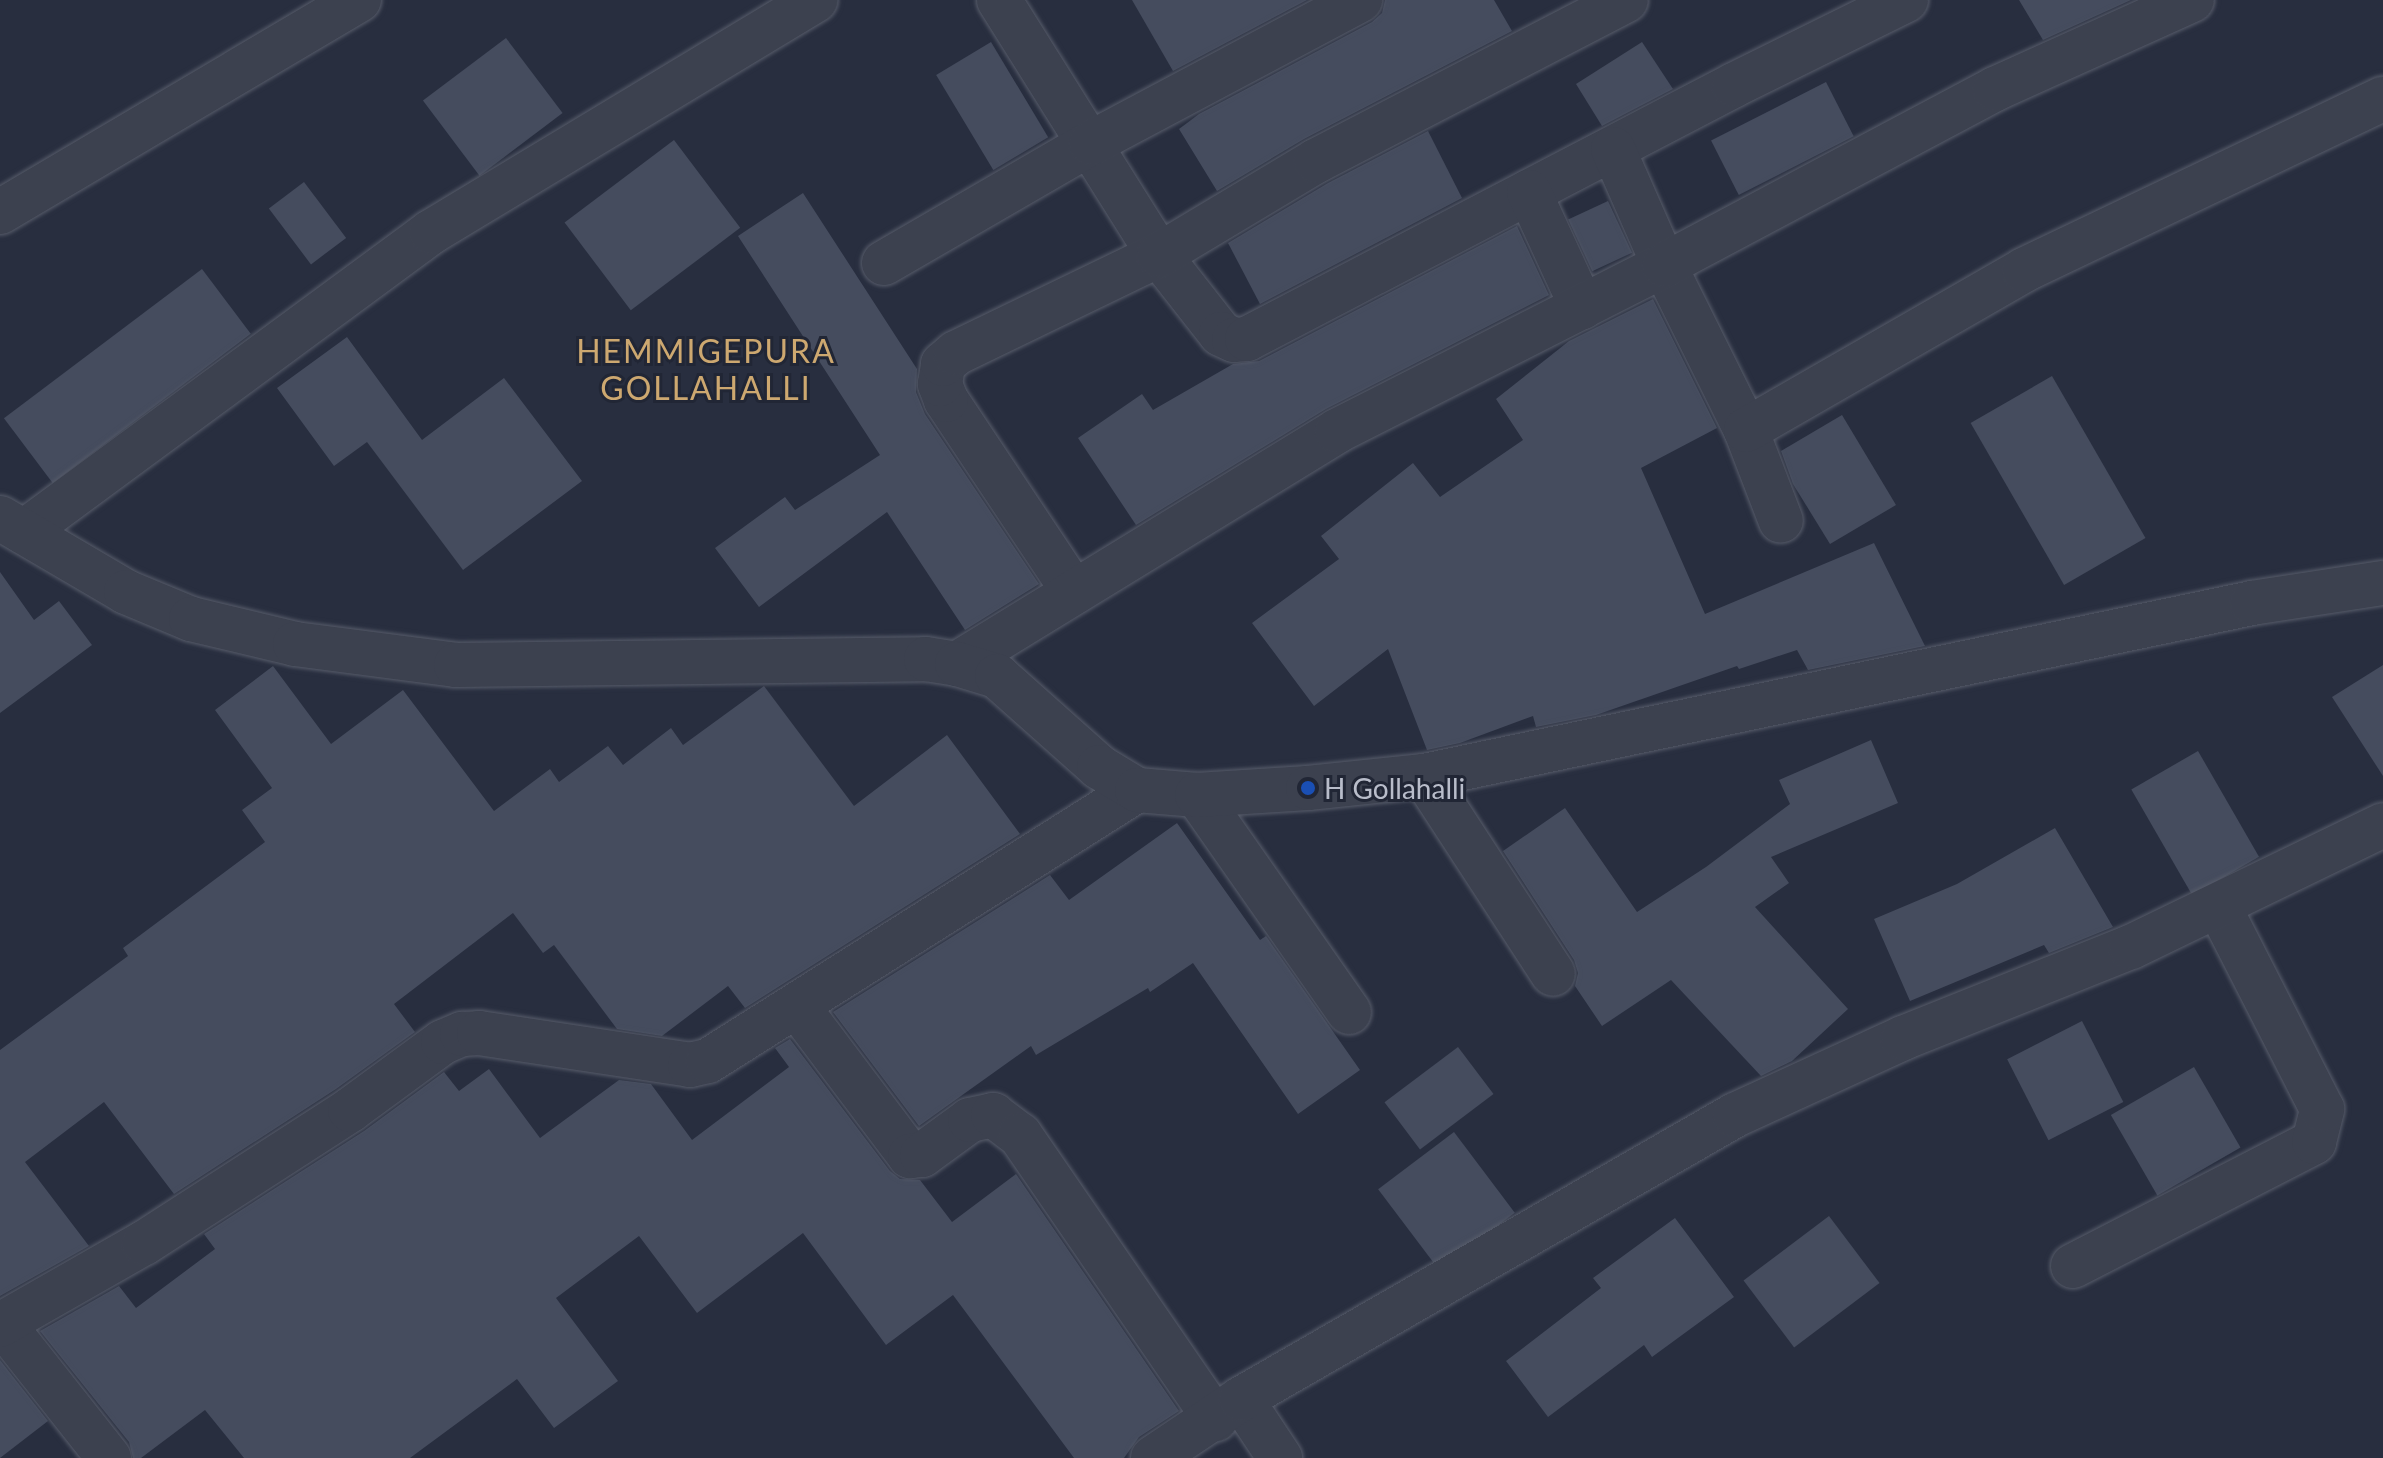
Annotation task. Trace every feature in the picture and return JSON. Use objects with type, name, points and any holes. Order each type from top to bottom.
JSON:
[{"type":"street","points":[[0,212],[359,0]]},
{"type":"street","points":[[815,0],[431,232],[12,525],[126,592],[191,619],[295,644],[386,658],[456,665],[926,659],[957,664],[997,676],[1099,767],[1137,790],[1197,795],[1424,776],[2252,603],[2383,583]]},
{"type":"street","points":[[999,0],[1159,255],[1221,334],[1234,340],[1247,339],[1906,0]]},
{"type":"street","points":[[884,263],[1091,143],[1360,0]]},
{"type":"street","points":[[1074,592],[946,400],[940,384],[943,364],[956,353],[1159,255],[1316,161],[1626,0]]},
{"type":"street","points":[[957,664],[1337,431],[1664,265],[1995,89],[2192,0]]},
{"type":"street","points":[[1746,430],[2024,270],[2383,99]]},
{"type":"street","points":[[1613,149],[1664,265],[1746,430],[1781,521]]},
{"type":"street","points":[[1529,192],[1582,307]]},
{"type":"street","points":[[1424,776],[1553,974]]},
{"type":"street","points":[[109,1458],[2,1324],[144,1243],[350,1110],[443,1042],[462,1034],[479,1033],[690,1065],[733,1049],[1137,790]]},
{"type":"street","points":[[1197,795],[1349,1012]]},
{"type":"street","points":[[1153,1458],[1228,1409],[1735,1115],[1834,1067],[2131,947],[2383,825]]},
{"type":"street","points":[[2073,1266],[2314,1142],[2322,1109],[2219,907]]},
{"type":"street","points":[[797,1006],[910,1156],[922,1155],[970,1120],[993,1115],[1020,1135],[1228,1409],[1280,1458]]},
{"type":"building","points":[[1132,0],[1307,0],[1173,71]]},
{"type":"building","points":[[1385,0],[1494,0],[1512,31],[1304,139],[1217,191],[1179,129],[1199,114],[1372,22],[1382,13]]},
{"type":"building","points":[[2019,0],[2131,0],[2043,40]]},
{"type":"building","points":[[506,38],[563,113],[480,176],[423,101]]},
{"type":"building","points":[[991,42],[1048,137],[993,170],[936,75]]},
{"type":"building","points":[[1642,42],[1673,89],[1602,126],[1576,84]]},
{"type":"building","points":[[1826,82],[1854,136],[1739,195],[1711,141]]},
{"type":"building","points":[[1428,131],[1462,198],[1260,304],[1228,243],[1328,183]]},
{"type":"building","points":[[674,140],[740,228],[631,310],[565,222]]},
{"type":"building","points":[[304,182],[346,238],[311,264],[269,208]]},
{"type":"building","points":[[803,193],[917,369],[916,392],[925,414],[1039,584],[965,630],[887,512],[759,607],[715,548],[785,497],[795,510],[880,455],[738,236]]},
{"type":"building","points":[[1608,201],[1632,253],[1592,271],[1568,220]]},
{"type":"building","points":[[1517,226],[1549,295],[1326,409],[1136,525],[1078,438],[1142,394],[1153,410],[1233,364],[1259,361]]},
{"type":"building","points":[[202,269],[251,334],[53,483],[4,418]]},
{"type":"building","points":[[1653,299],[1717,428],[1641,468],[1705,614],[1874,543],[1925,646],[1808,670],[1797,650],[1739,669],[1737,666],[1596,715],[1536,727],[1533,716],[1460,743],[1427,750],[1388,649],[1314,706],[1252,623],[1339,559],[1321,536],[1413,463],[1440,497],[1523,440],[1496,399],[1569,341]]},
{"type":"building","points":[[347,337],[422,440],[504,378],[582,481],[463,570],[367,442],[334,466],[277,388]]},
{"type":"building","points":[[2052,376],[2146,538],[2064,585],[1971,423]]},
{"type":"building","points":[[1842,415],[1896,505],[1830,544],[1793,484],[1781,451]]},
{"type":"building","points":[[0,572],[34,620],[59,601],[92,645],[0,713]]},
{"type":"building","points":[[2383,665],[2383,776],[2332,697]]},
{"type":"building","points":[[273,666],[331,744],[403,690],[494,811],[550,769],[559,782],[608,746],[623,765],[671,728],[683,745],[764,686],[854,806],[947,735],[1020,834],[745,1008],[728,986],[662,1036],[617,1029],[554,945],[543,953],[513,913],[394,1004],[415,1032],[336,1089],[174,1194],[104,1102],[25,1162],[89,1246],[0,1296],[0,1050],[128,956],[123,948],[265,842],[242,810],[272,788],[215,710]]},
{"type":"building","points":[[1871,740],[1898,803],[1771,857],[1789,883],[1755,907],[1848,1009],[1792,1061],[1761,1076],[1671,980],[1602,1026],[1575,986],[1578,973],[1574,960],[1503,851],[1565,808],[1637,912],[1706,867],[1790,804],[1779,780]]},
{"type":"building","points":[[2198,751],[2259,857],[2192,895],[2131,790]]},
{"type":"building","points":[[1177,823],[1260,940],[1266,936],[1360,1070],[1298,1114],[1193,963],[1150,992],[1148,988],[1036,1055],[1031,1046],[919,1126],[833,1012],[1050,875],[1069,900]]},
{"type":"building","points":[[2055,828],[2113,927],[2049,953],[2044,945],[1910,1001],[1874,919],[1957,884]]},
{"type":"building","points":[[2082,1021],[2123,1102],[2048,1140],[2007,1059]]},
{"type":"building","points":[[790,1039],[890,1171],[900,1179],[920,1180],[952,1222],[1016,1174],[1179,1411],[1139,1437],[1124,1458],[1074,1458],[953,1295],[886,1345],[803,1233],[697,1313],[639,1236],[556,1298],[618,1381],[554,1428],[517,1379],[410,1458],[244,1458],[205,1410],[141,1458],[133,1458],[129,1442],[40,1331],[119,1286],[136,1308],[215,1249],[204,1234],[364,1131],[444,1072],[459,1091],[489,1069],[540,1138],[619,1080],[651,1084],[692,1140],[789,1067],[775,1048]]},
{"type":"building","points":[[1458,1047],[1494,1094],[1420,1149],[1385,1102]]},
{"type":"building","points":[[2194,1067],[2240,1148],[2157,1196],[2111,1115]]},
{"type":"building","points":[[1454,1132],[1515,1213],[1439,1270],[1378,1189]]},
{"type":"building","points":[[1829,1216],[1880,1283],[1794,1347],[1744,1280]]},
{"type":"building","points":[[1675,1218],[1734,1297],[1652,1357],[1644,1345],[1548,1417],[1506,1361],[1601,1288],[1593,1278]]},
{"type":"building","points":[[0,1360],[48,1421],[0,1458]]},
{"type":"place","name":"H Gollahalli","points":[[1308,788]]},
{"type":"district","name":"HEMMIGEPURA GOLLAHALLI","points":[[706,370]]}]
